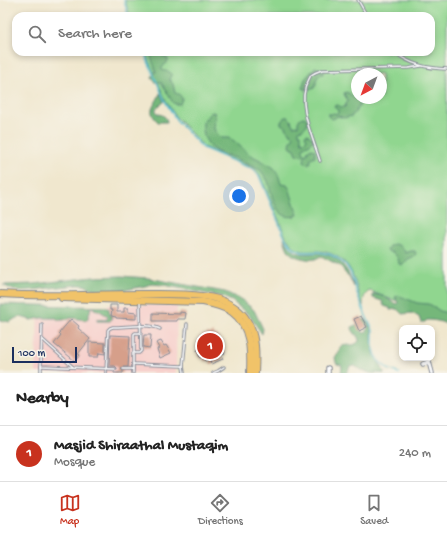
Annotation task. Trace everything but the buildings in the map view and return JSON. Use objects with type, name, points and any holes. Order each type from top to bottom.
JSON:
[{"type":"highway","points":[[0,294],[161,294],[201,296],[218,299],[235,308],[245,317],[252,331],[256,352],[250,373]]},
{"type":"highway","points":[[0,297],[203,302],[216,304],[232,312],[247,333],[255,373]]},
{"type":"highway","points":[[244,373],[253,360]]},
{"type":"highway","points":[[253,360],[259,373]]},
{"type":"street","points":[[423,364],[428,361]]},
{"type":"street","points":[[429,361],[432,373]]},
{"type":"lane","points":[[358,0],[365,12]]},
{"type":"lane","points":[[400,56],[421,66],[447,69]]},
{"type":"lane","points":[[320,161],[303,106],[306,84],[312,75],[322,70],[409,68],[421,66]]},
{"type":"lane","points":[[133,352],[140,352],[140,300]]},
{"type":"lane","points":[[41,373],[42,324]]},
{"type":"lane","points":[[184,373],[183,366],[187,324]]},
{"type":"lane","points":[[106,373],[108,330],[110,328],[141,326],[160,329]]},
{"type":"lane","points":[[133,373],[134,334],[141,333]]},
{"type":"lane","points":[[41,338],[73,368]]},
{"type":"lane","points":[[133,364],[183,366]]},
{"type":"lane","points":[[41,366],[114,369]]},
{"type":"lane","points":[[213,373],[224,367]]},
{"type":"lane","points":[[123,369],[133,369]]},
{"type":"shaded area","points":[[108,304],[177,306],[176,373],[36,373],[38,305],[107,307]]},
{"type":"green space","points":[[125,0],[447,0],[447,315],[390,299],[370,291],[365,295],[363,306],[352,273],[341,259],[333,254],[320,251],[299,250],[292,245],[286,237],[260,175],[255,169],[204,147],[176,117],[166,101],[147,56],[435,56],[435,12],[129,12]]},
{"type":"green space","points":[[163,56],[168,59],[162,70],[172,74],[169,79],[173,84],[175,93],[180,95],[182,98],[180,104],[173,103],[161,82],[154,81],[152,77],[156,71],[151,57]]},
{"type":"green space","points":[[315,67],[322,70],[324,73],[317,77],[316,85],[313,89],[303,89],[305,79]]},
{"type":"green space","points":[[345,92],[349,93],[351,95],[351,104],[360,104],[359,107],[352,116],[344,118],[338,116],[331,119],[328,114],[337,114],[338,112],[334,106],[338,105],[345,107],[348,101],[344,94]]},
{"type":"green space","points":[[160,93],[164,102],[156,108],[156,111],[158,114],[165,117],[167,122],[158,122],[152,114],[153,108]]},
{"type":"green space","points":[[214,112],[214,129],[219,136],[233,140],[249,154],[273,167],[281,184],[287,185],[289,188],[298,215],[291,217],[280,212],[273,200],[268,181],[261,171],[235,158],[218,152],[209,145],[204,134],[203,122],[210,113]]},
{"type":"green space","points":[[286,117],[291,120],[293,126],[298,126],[300,118],[304,117],[307,119],[307,125],[299,130],[299,134],[301,134],[302,142],[307,139],[305,136],[306,134],[314,138],[310,144],[303,149],[304,154],[306,155],[309,149],[315,150],[315,156],[311,158],[310,163],[307,164],[304,161],[305,157],[297,154],[295,149],[291,147],[291,141],[294,136],[281,124],[283,119]]},
{"type":"green space","points":[[284,238],[289,246],[296,252],[304,254],[325,254],[337,259],[346,269],[354,287],[349,276],[340,266],[321,256],[310,260],[293,255],[288,250]]},
{"type":"green space","points":[[394,244],[400,246],[406,253],[415,251],[416,254],[408,259],[403,265],[399,264],[398,258],[395,254],[387,250],[389,246]]},
{"type":"green space","points":[[121,276],[148,278],[225,292],[242,300],[254,310],[263,329],[262,334],[249,315],[232,301],[223,297],[164,285],[152,284],[113,291],[97,291],[84,285],[78,285],[21,291],[13,290],[3,285],[34,284],[93,277]]},
{"type":"green space","points":[[373,294],[383,296],[396,304],[398,303],[395,297],[400,296],[417,303],[431,305],[440,311],[447,313],[447,325],[427,320],[425,322],[421,322],[419,317],[412,313],[402,314],[397,309],[390,310],[390,308],[384,306],[382,301],[373,298]]},
{"type":"green space","points":[[0,304],[108,307],[112,319],[110,321],[97,321],[97,319],[105,320],[108,316],[94,309],[94,307],[91,307],[87,320],[71,318],[59,320],[56,318],[41,318],[31,320],[21,317],[10,322],[0,320]]},
{"type":"green space","points":[[362,320],[366,320],[372,330],[373,350],[384,373],[371,373],[361,370],[353,365],[350,366],[347,373],[341,373],[342,366],[336,363],[335,357],[339,353],[340,347],[352,345],[359,341],[352,328],[353,326],[357,325],[364,333],[367,331],[368,325]]},
{"type":"waterway","points":[[124,0],[127,12]]},
{"type":"waterway","points":[[146,56],[165,101],[177,121],[203,148],[254,170],[259,176],[285,238],[293,248],[302,252],[319,252],[329,254],[346,265],[351,273],[358,296],[373,330],[373,346],[377,359],[388,369],[399,373]]},
{"type":"place","name":"Masjid Shiraathal Mustaqim","points":[[210,346]]}]
